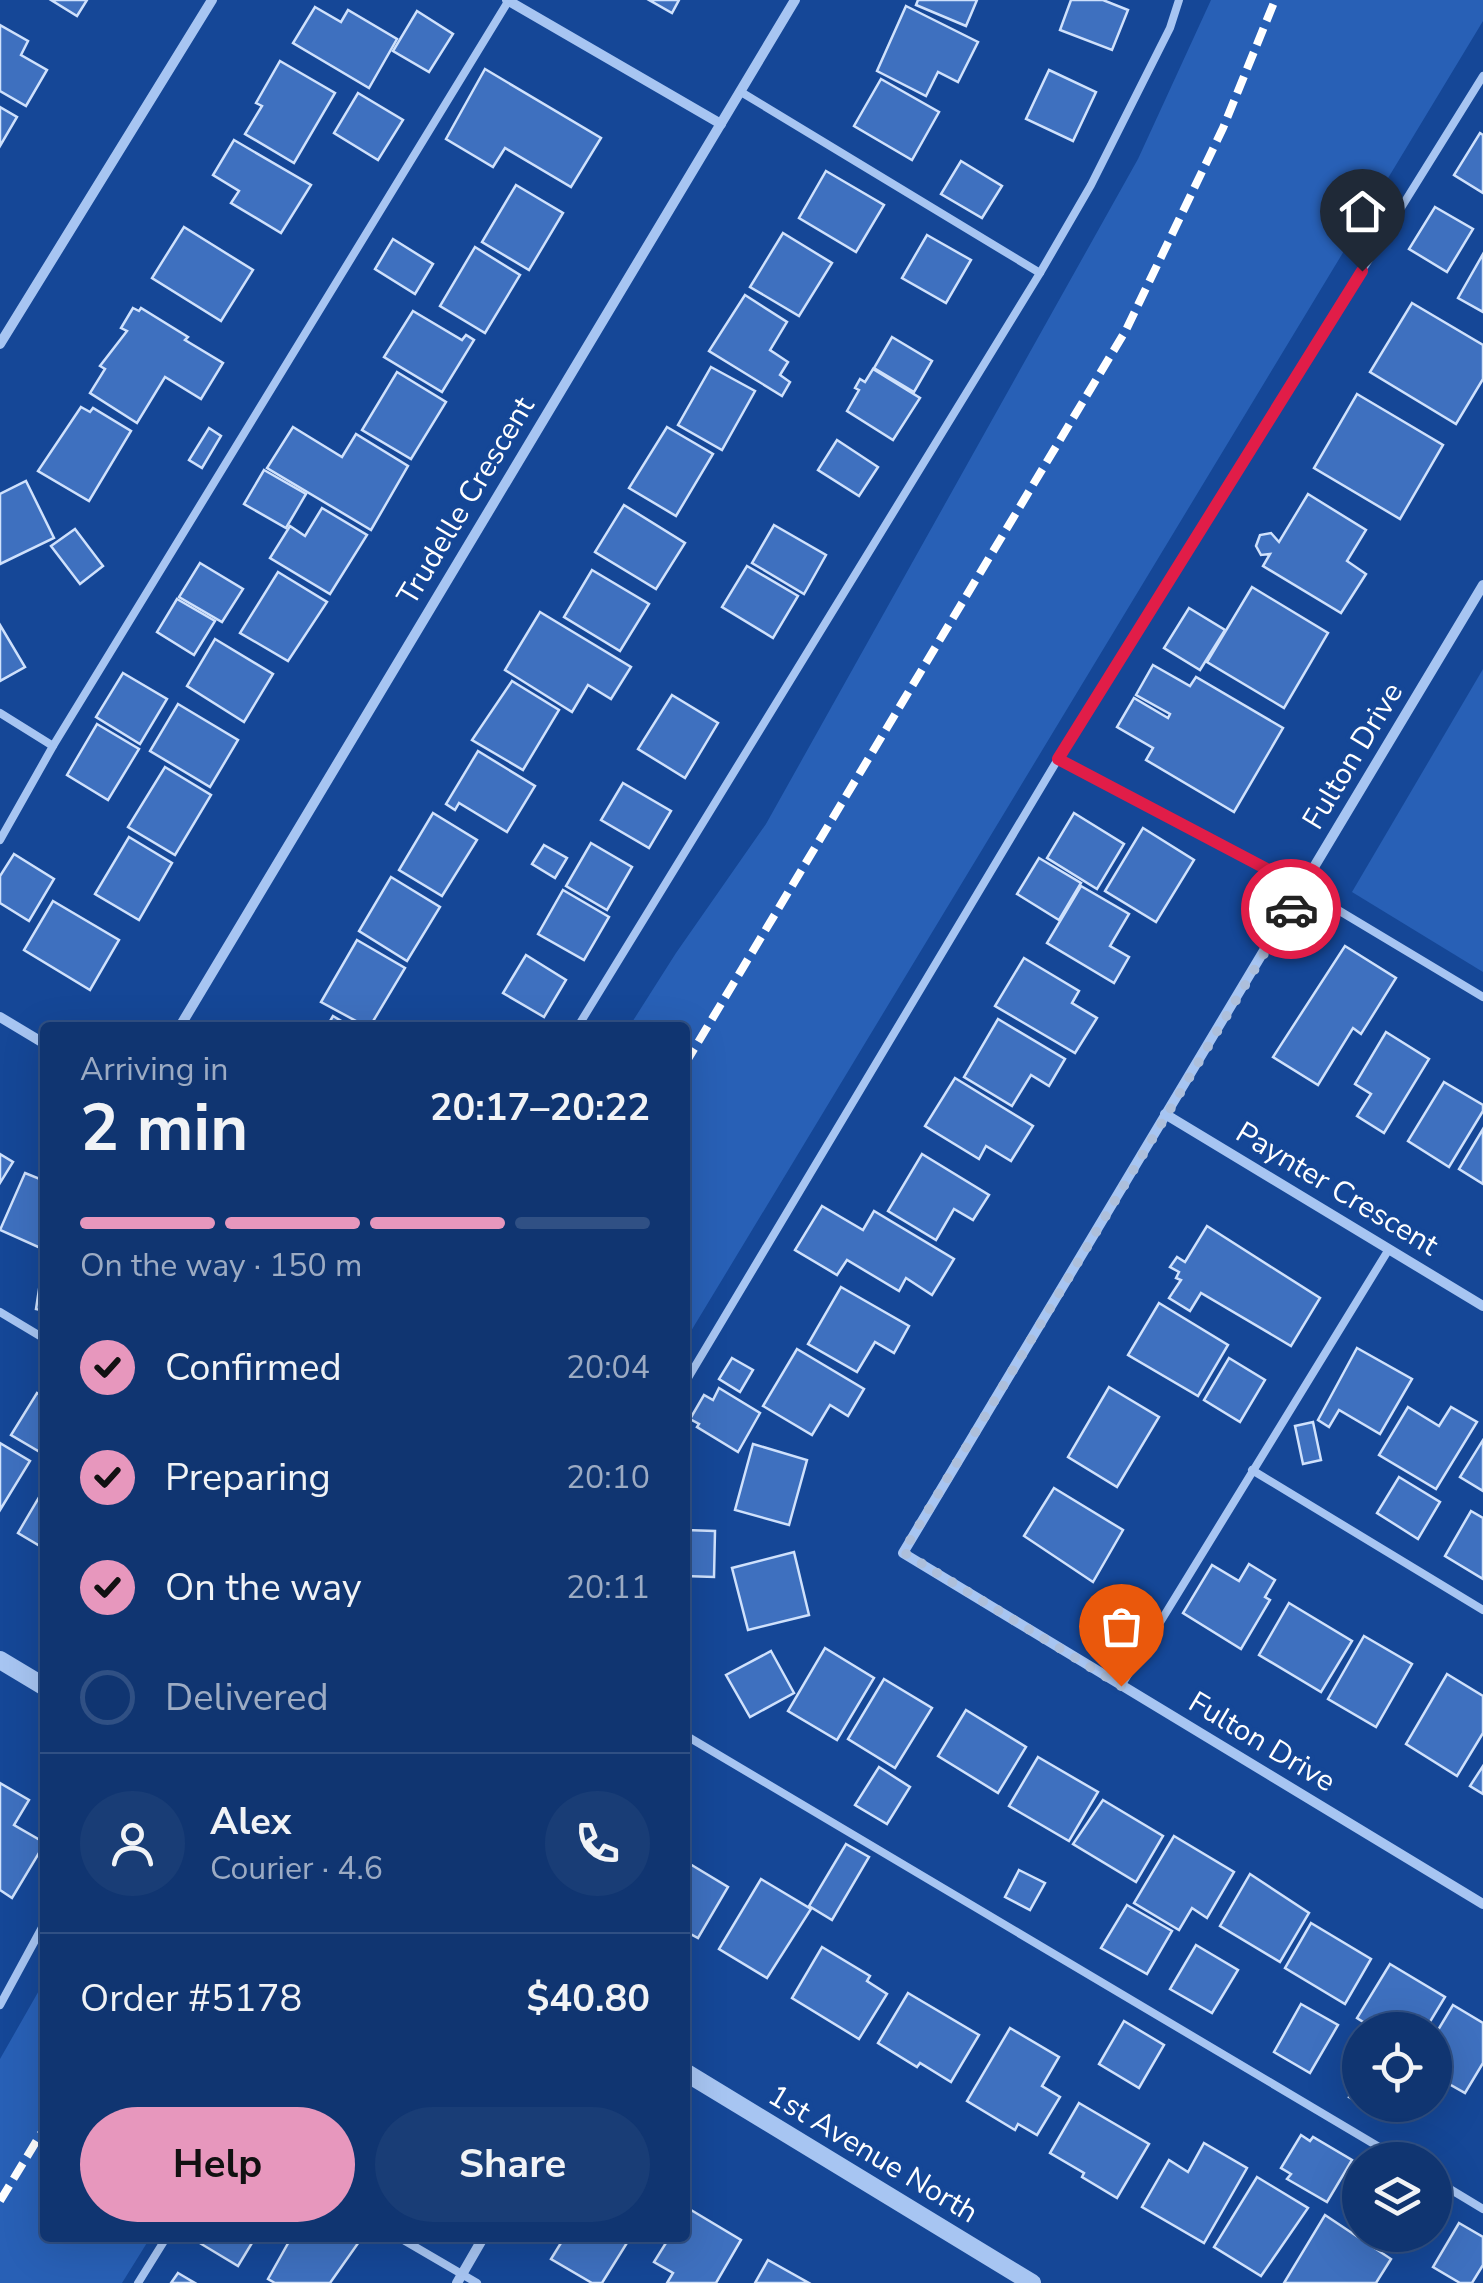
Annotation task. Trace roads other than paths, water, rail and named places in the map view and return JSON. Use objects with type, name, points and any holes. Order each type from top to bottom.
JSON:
[{"type":"street","points":[[0,344],[212,0]]},
{"type":"street","points":[[508,0],[721,124]]},
{"type":"street","name":"Trudelle Crescent","points":[[183,1022],[794,0]]},
{"type":"street","name":"Fulton Drive","points":[[1483,585],[903,1552],[1483,1904]]},
{"type":"street","points":[[0,1017],[40,1041]]},
{"type":"street","name":"Paynter Crescent","points":[[1165,1114],[1483,1306]]},
{"type":"street","points":[[0,1660],[40,1684]]},
{"type":"street","name":"1st Avenue North","points":[[690,2075],[1032,2283]]},
{"type":"street","points":[[459,2279],[481,2242]]},
{"type":"lane","points":[[0,840],[53,746],[508,0]]},
{"type":"lane","points":[[582,1022],[1040,273],[1091,185],[1170,28],[1179,0]]},
{"type":"lane","points":[[690,1375],[1058,759],[1483,76]]},
{"type":"lane","points":[[741,92],[1040,273]]},
{"type":"lane","points":[[0,714],[53,746]]},
{"type":"lane","points":[[1058,759],[1303,888],[1483,997]]},
{"type":"lane","points":[[1121,1686],[1388,1249]]},
{"type":"lane","points":[[0,1312],[40,1337]]},
{"type":"lane","points":[[1252,1470],[1483,1610]]},
{"type":"lane","points":[[690,1737],[1371,2142]]},
{"type":"lane","points":[[1,2001],[40,1931]]},
{"type":"lane","points":[[1452,2190],[1483,2209]]},
{"type":"lane","points":[[138,2283],[164,2242]]},
{"type":"lane","points":[[406,2242],[459,2279],[477,2283]]},
{"type":"railway","points":[[690,1056],[1126,330],[1223,128],[1275,0]]},
{"type":"railway","points":[[0,2201],[40,2135]]}]
